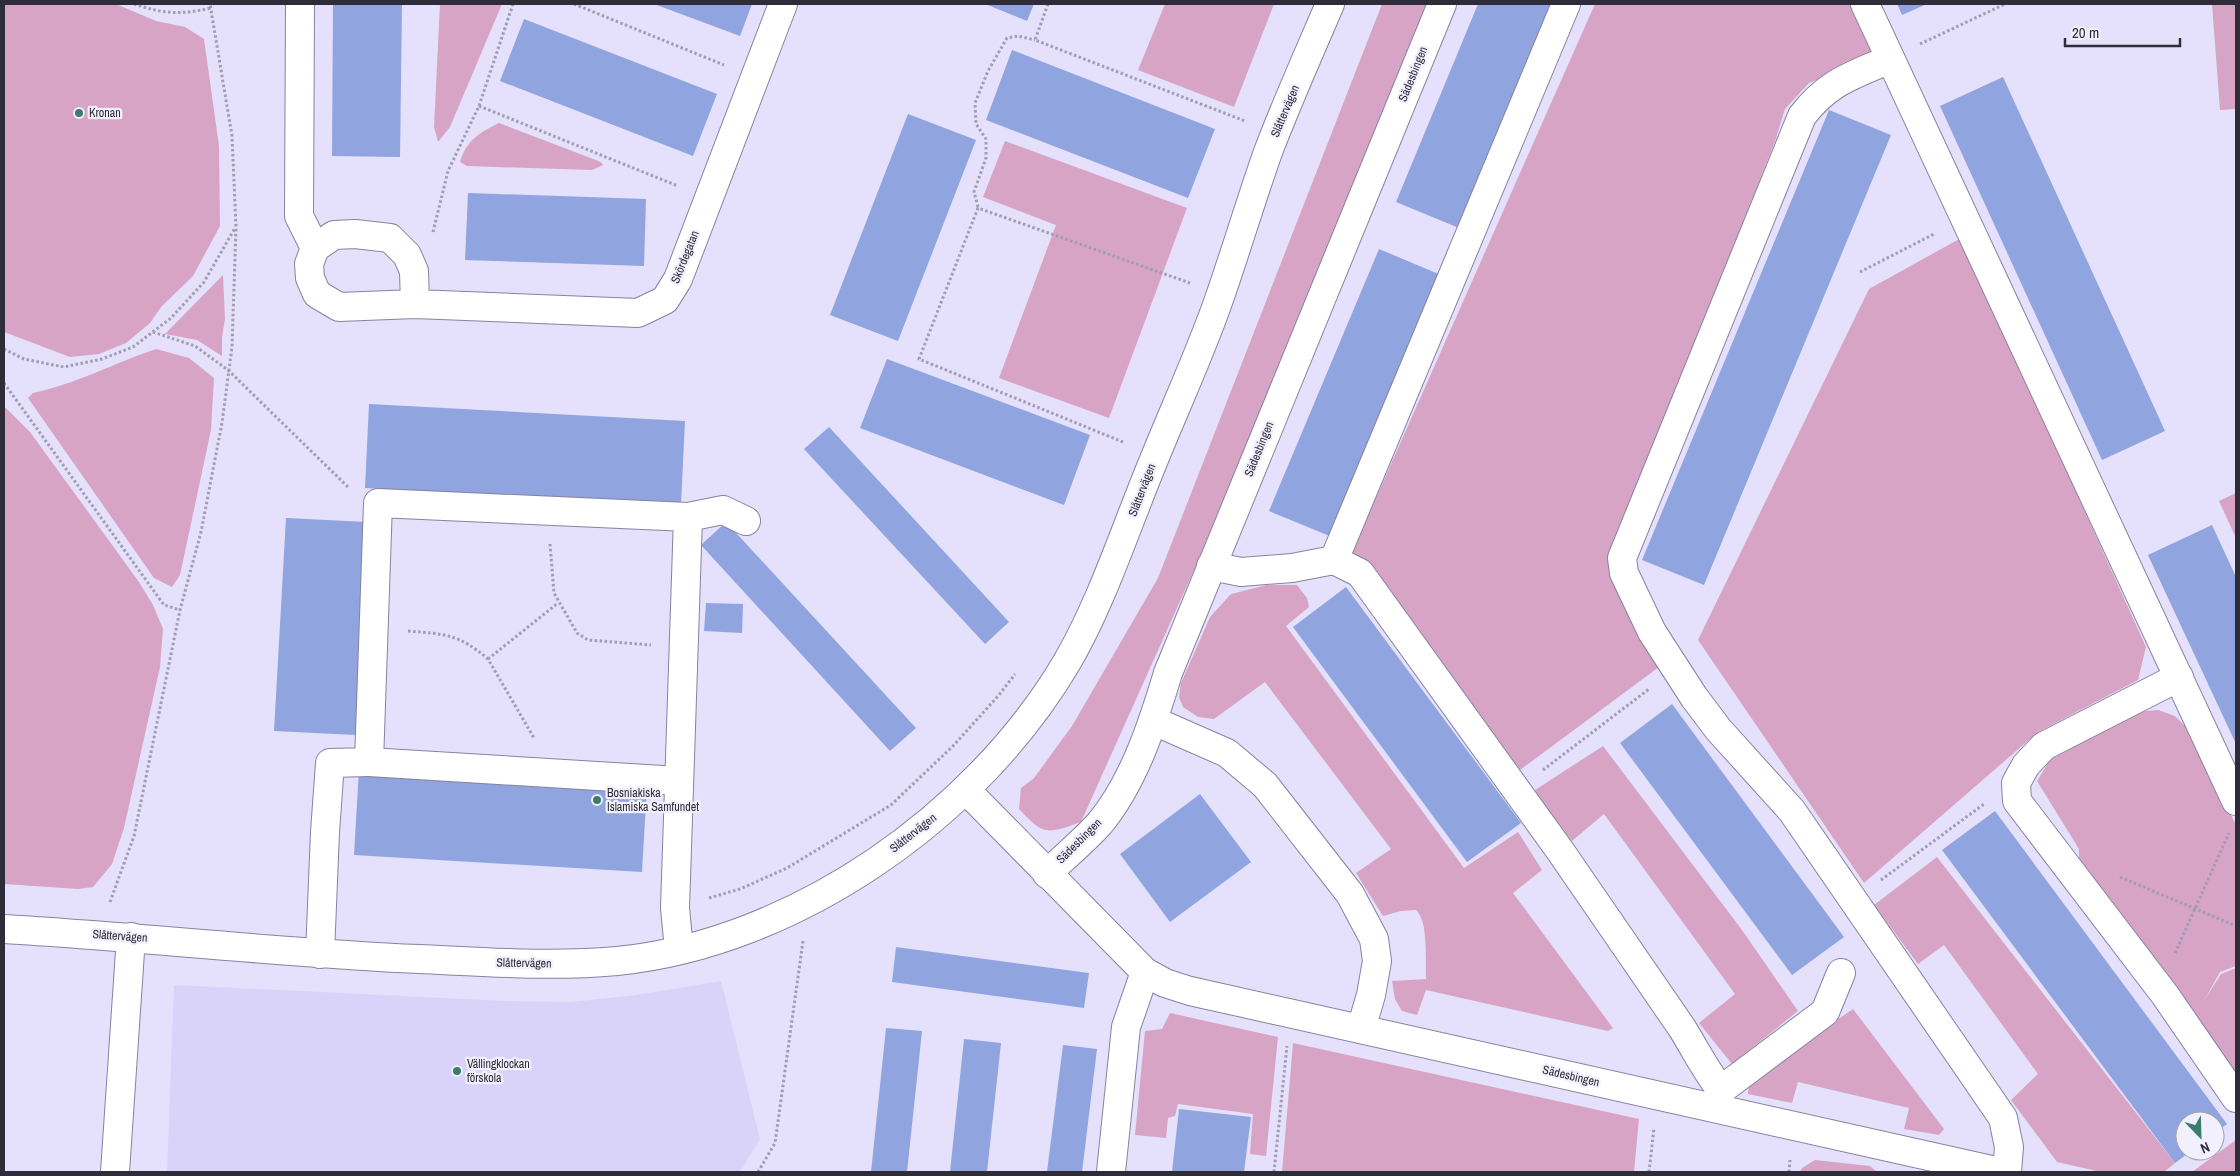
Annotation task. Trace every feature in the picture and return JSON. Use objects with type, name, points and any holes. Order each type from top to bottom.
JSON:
[{"type":"street","points":[[300,4],[300,216],[315,248],[334,235],[355,234],[390,238],[407,255],[414,271],[415,304]]},
{"type":"street","name":"Skördegatan","points":[[315,248],[309,264],[310,278],[317,294],[339,307],[415,304],[638,313],[666,300],[678,280],[783,4]]},
{"type":"street","name":"Slåttervägen","points":[[4,929],[119,936],[320,954],[532,965],[619,961],[679,950],[756,926],[800,905],[904,843],[966,790],[1028,718],[1067,661],[1094,607],[1168,429],[1216,307],[1269,150],[1330,4]]},
{"type":"street","name":"Sädesbingen","points":[[1047,874],[1100,823],[1126,781],[1154,721],[1168,673],[1442,4]]},
{"type":"street","points":[[1334,560],[1566,4]]},
{"type":"street","points":[[1865,4],[2179,677],[2235,813]]},
{"type":"street","points":[[1890,59],[1833,84],[1815,99],[1802,116],[1622,558],[1624,573],[1635,598],[1675,670],[1718,729],[1792,811],[2003,1118],[2009,1147],[2006,1172]]},
{"type":"street","points":[[369,762],[378,503],[688,517],[723,510],[746,520]]},
{"type":"street","points":[[679,950],[674,908],[688,517]]},
{"type":"street","points":[[1211,566],[1241,572],[1292,568],[1334,560],[1360,574],[1514,786],[1682,1028],[1700,1057],[1717,1099],[1825,1012],[1841,973]]},
{"type":"street","points":[[2179,677],[2044,746],[2026,765],[2016,783],[2017,802],[2165,995],[2236,1098]]},
{"type":"street","points":[[1154,721],[1227,753],[1265,785],[1350,894],[1374,939],[1377,961],[1371,995],[1361,1029]]},
{"type":"street","points":[[320,954],[330,763],[369,762],[679,780]]},
{"type":"street","name":"Sädesbingen","points":[[966,790],[1145,972],[1165,983],[1190,991],[1361,1029],[1717,1099],[2000,1172]]},
{"type":"street","points":[[115,1172],[119,936]]},
{"type":"street","points":[[1111,1172],[1126,1027],[1145,972]]},
{"type":"path","points":[[119,936],[110,900],[134,836],[180,610],[201,532],[222,424],[232,347],[236,227],[232,136],[210,6],[190,12],[158,12],[134,4]]},
{"type":"path","points":[[407,255],[431,238],[448,171],[479,106],[513,4]]},
{"type":"path","points":[[574,4],[754,78]]},
{"type":"path","points":[[1035,40],[1048,4]]},
{"type":"path","points":[[1890,59],[2005,4]]},
{"type":"path","points":[[1123,442],[919,359],[978,208],[974,192],[986,158],[986,139],[976,124],[975,103],[988,71],[1007,38],[1018,36],[1035,40],[1250,123]]},
{"type":"path","points":[[479,106],[708,198]]},
{"type":"path","points":[[978,208],[1190,283]]},
{"type":"path","points":[[1860,272],[1966,218]]},
{"type":"path","points":[[4,349],[24,359],[64,367],[102,359],[133,347],[171,318],[204,282],[236,227]]},
{"type":"path","points":[[1187,290],[1193,274]]},
{"type":"path","points":[[153,332],[195,346],[228,370],[341,481],[378,511]]},
{"type":"path","points":[[4,384],[164,606],[180,610]]},
{"type":"path","points":[[1119,451],[1127,433]]},
{"type":"path","points":[[550,511],[554,593],[558,603],[577,633],[588,640],[683,647]]},
{"type":"path","points":[[488,659],[558,603]]},
{"type":"path","points":[[374,628],[452,636],[466,642],[488,659],[554,774]]},
{"type":"path","points":[[1514,786],[1545,769],[1675,670]]},
{"type":"path","points":[[674,908],[740,889],[788,868],[891,805],[953,746],[999,695],[1017,671]]},
{"type":"path","points":[[1854,899],[1965,816],[2016,783]]},
{"type":"path","points":[[2194,910],[2235,813]]},
{"type":"path","points":[[2118,876],[2194,910],[2236,926]]},
{"type":"path","points":[[758,1172],[775,1143],[803,944],[800,905]]},
{"type":"path","points":[[1274,1172],[1288,1038]]},
{"type":"path","points":[[1649,1172],[1654,1124]]},
{"type":"shaded area","name":"Kronan","points":[[4,4],[116,4],[156,21],[185,27],[204,39],[219,146],[220,226],[193,276],[161,307],[150,323],[126,343],[99,354],[70,357],[4,332]]},
{"type":"shaded area","points":[[440,4],[502,4],[450,127],[438,142],[434,127]]},
{"type":"shaded area","points":[[1165,4],[1274,4],[1234,107],[1138,70]]},
{"type":"shaded area","points":[[1382,4],[1429,4],[1198,561],[1081,822],[1060,829],[1047,830],[1041,828],[1027,818],[1019,809],[1021,788],[1034,778],[1072,726],[1158,578]]},
{"type":"shaded area","points":[[1595,4],[1858,4],[1875,48],[1870,58],[1809,83],[1785,109],[1775,141],[1612,556],[1659,667],[1516,773],[1352,552]]},
{"type":"shaded area","points":[[2212,4],[2236,4],[2236,109],[2220,110]]},
{"type":"shaded area","points":[[499,123],[601,162],[603,165],[592,170],[467,166],[460,162],[466,148],[475,138]]},
{"type":"shaded area","points":[[1005,141],[1187,208],[1109,418],[999,378],[1056,225],[983,197]]},
{"type":"shaded area","points":[[1961,238],[2146,647],[2138,680],[2038,732],[1864,883],[1698,640],[1869,289]]},
{"type":"shaded area","points":[[223,275],[225,319],[222,337],[222,356],[197,340],[165,334]]},
{"type":"shaded area","points":[[156,349],[189,358],[214,378],[211,430],[180,575],[172,587],[154,578],[28,398],[33,393],[80,379]]},
{"type":"shaded area","points":[[4,408],[30,432],[139,582],[153,605],[163,629],[160,667],[124,828],[112,864],[93,887],[78,889],[4,884]]},
{"type":"shaded area","points":[[2236,493],[2236,538],[2219,501]]},
{"type":"shaded area","points":[[1267,585],[1297,585],[1307,598],[1309,607],[1286,626],[1464,868],[1518,832],[1542,870],[1513,893],[1613,1028],[1608,1031],[1426,990],[1417,1015],[1402,1011],[1395,999],[1392,981],[1426,979],[1426,942],[1423,923],[1416,910],[1401,911],[1383,916],[1356,873],[1391,849],[1265,682],[1214,719],[1198,717],[1183,707],[1179,697],[1181,683],[1210,617],[1231,594]]},
{"type":"shaded area","points":[[2158,710],[2175,716],[2189,730],[2236,825],[2236,966],[2220,972],[2204,1001],[2221,974],[2236,968],[2236,1072],[2233,1073],[2079,873],[2079,849],[2037,781],[2050,760],[2136,712]]},
{"type":"shaded area","points":[[1603,746],[1742,930],[1798,1011],[1732,1064],[1699,1023],[1735,994],[1604,814],[1572,841],[1532,792]]},
{"type":"shaded area","points":[[1937,857],[2175,1163],[2164,1172],[2101,1172],[2057,1162],[2011,1100],[2038,1074],[1944,945],[1918,964],[1874,905]]},
{"type":"shaded area","name":"Vällingklockan förskola","points":[[721,981],[760,1139],[740,1172],[167,1172],[174,985],[505,1001],[571,1002],[636,995]]},
{"type":"shaded area","points":[[1853,1009],[1944,1129],[1939,1135],[1904,1129],[1909,1108],[1798,1082],[1792,1103],[1748,1094],[1749,1080]]},
{"type":"shaded area","points":[[1170,1013],[1278,1037],[1266,1156],[1250,1154],[1253,1114],[1178,1104],[1175,1116],[1168,1118],[1166,1138],[1135,1135],[1145,1031],[1162,1029]]},
{"type":"shaded area","points":[[1293,1043],[1639,1119],[1634,1172],[1282,1172]]},
{"type":"shaded area","points":[[2236,1140],[2236,1172],[2192,1172],[2207,1161],[2225,1161],[2225,1148]]},
{"type":"shaded area","points":[[1815,1160],[1870,1166],[1877,1172],[1800,1172],[1802,1168]]},
{"type":"building","points":[[333,4],[402,4],[400,157],[332,156]]},
{"type":"building","points":[[654,4],[752,4],[740,36]]},
{"type":"building","points":[[985,4],[1034,4],[1027,21]]},
{"type":"building","points":[[1478,4],[1551,4],[1459,228],[1396,202]]},
{"type":"building","points":[[1897,4],[1927,4],[1902,15]]},
{"type":"building","points":[[524,19],[717,94],[693,156],[500,81]]},
{"type":"building","points":[[1012,50],[1215,129],[1188,198],[986,120]]},
{"type":"building","points":[[2003,77],[2165,431],[2102,460],[1940,106]]},
{"type":"building","points":[[1829,110],[1891,135],[1704,585],[1642,560]]},
{"type":"building","points":[[908,114],[976,140],[898,341],[830,315]]},
{"type":"building","points":[[468,193],[646,199],[644,266],[465,260]]},
{"type":"building","points":[[1379,249],[1441,275],[1332,537],[1269,511]]},
{"type":"building","points":[[887,359],[1090,435],[1064,505],[860,428]]},
{"type":"building","points":[[369,404],[685,421],[681,504],[365,488]]},
{"type":"building","points":[[829,427],[1009,622],[985,644],[804,449]]},
{"type":"building","points":[[286,518],[367,522],[356,735],[274,731]]},
{"type":"building","points":[[726,522],[916,728],[890,751],[701,545]]},
{"type":"building","points":[[2212,525],[2236,577],[2236,744],[2148,555]]},
{"type":"building","points":[[1346,587],[1521,823],[1467,862],[1293,627]]},
{"type":"building","points":[[706,603],[743,604],[742,633],[704,631]]},
{"type":"building","points":[[1672,704],[1844,937],[1792,975],[1620,743]]},
{"type":"building","points":[[359,769],[647,786],[642,872],[354,855]]},
{"type":"building","points":[[1200,794],[1251,862],[1170,922],[1120,854]]},
{"type":"building","points":[[1995,811],[2217,1111],[2175,1111],[2175,1161],[2178,1161],[2175,1163],[1942,850]]},
{"type":"building","points":[[896,947],[1089,973],[1084,1008],[892,982]]},
{"type":"building","points":[[886,1028],[922,1031],[907,1172],[871,1172]]},
{"type":"building","points":[[964,1039],[1001,1043],[987,1172],[950,1172]]},
{"type":"building","points":[[1063,1045],[1097,1049],[1082,1172],[1047,1172]]},
{"type":"building","points":[[1179,1109],[1251,1117],[1244,1172],[1172,1172]]},
{"type":"place","name":"Kronan","points":[[79,113]]},
{"type":"place","name":"Bosniakiska Islamiska Samfundet","points":[[597,800]]},
{"type":"place","name":"Vällingklockan förskola","points":[[457,1071]]}]
